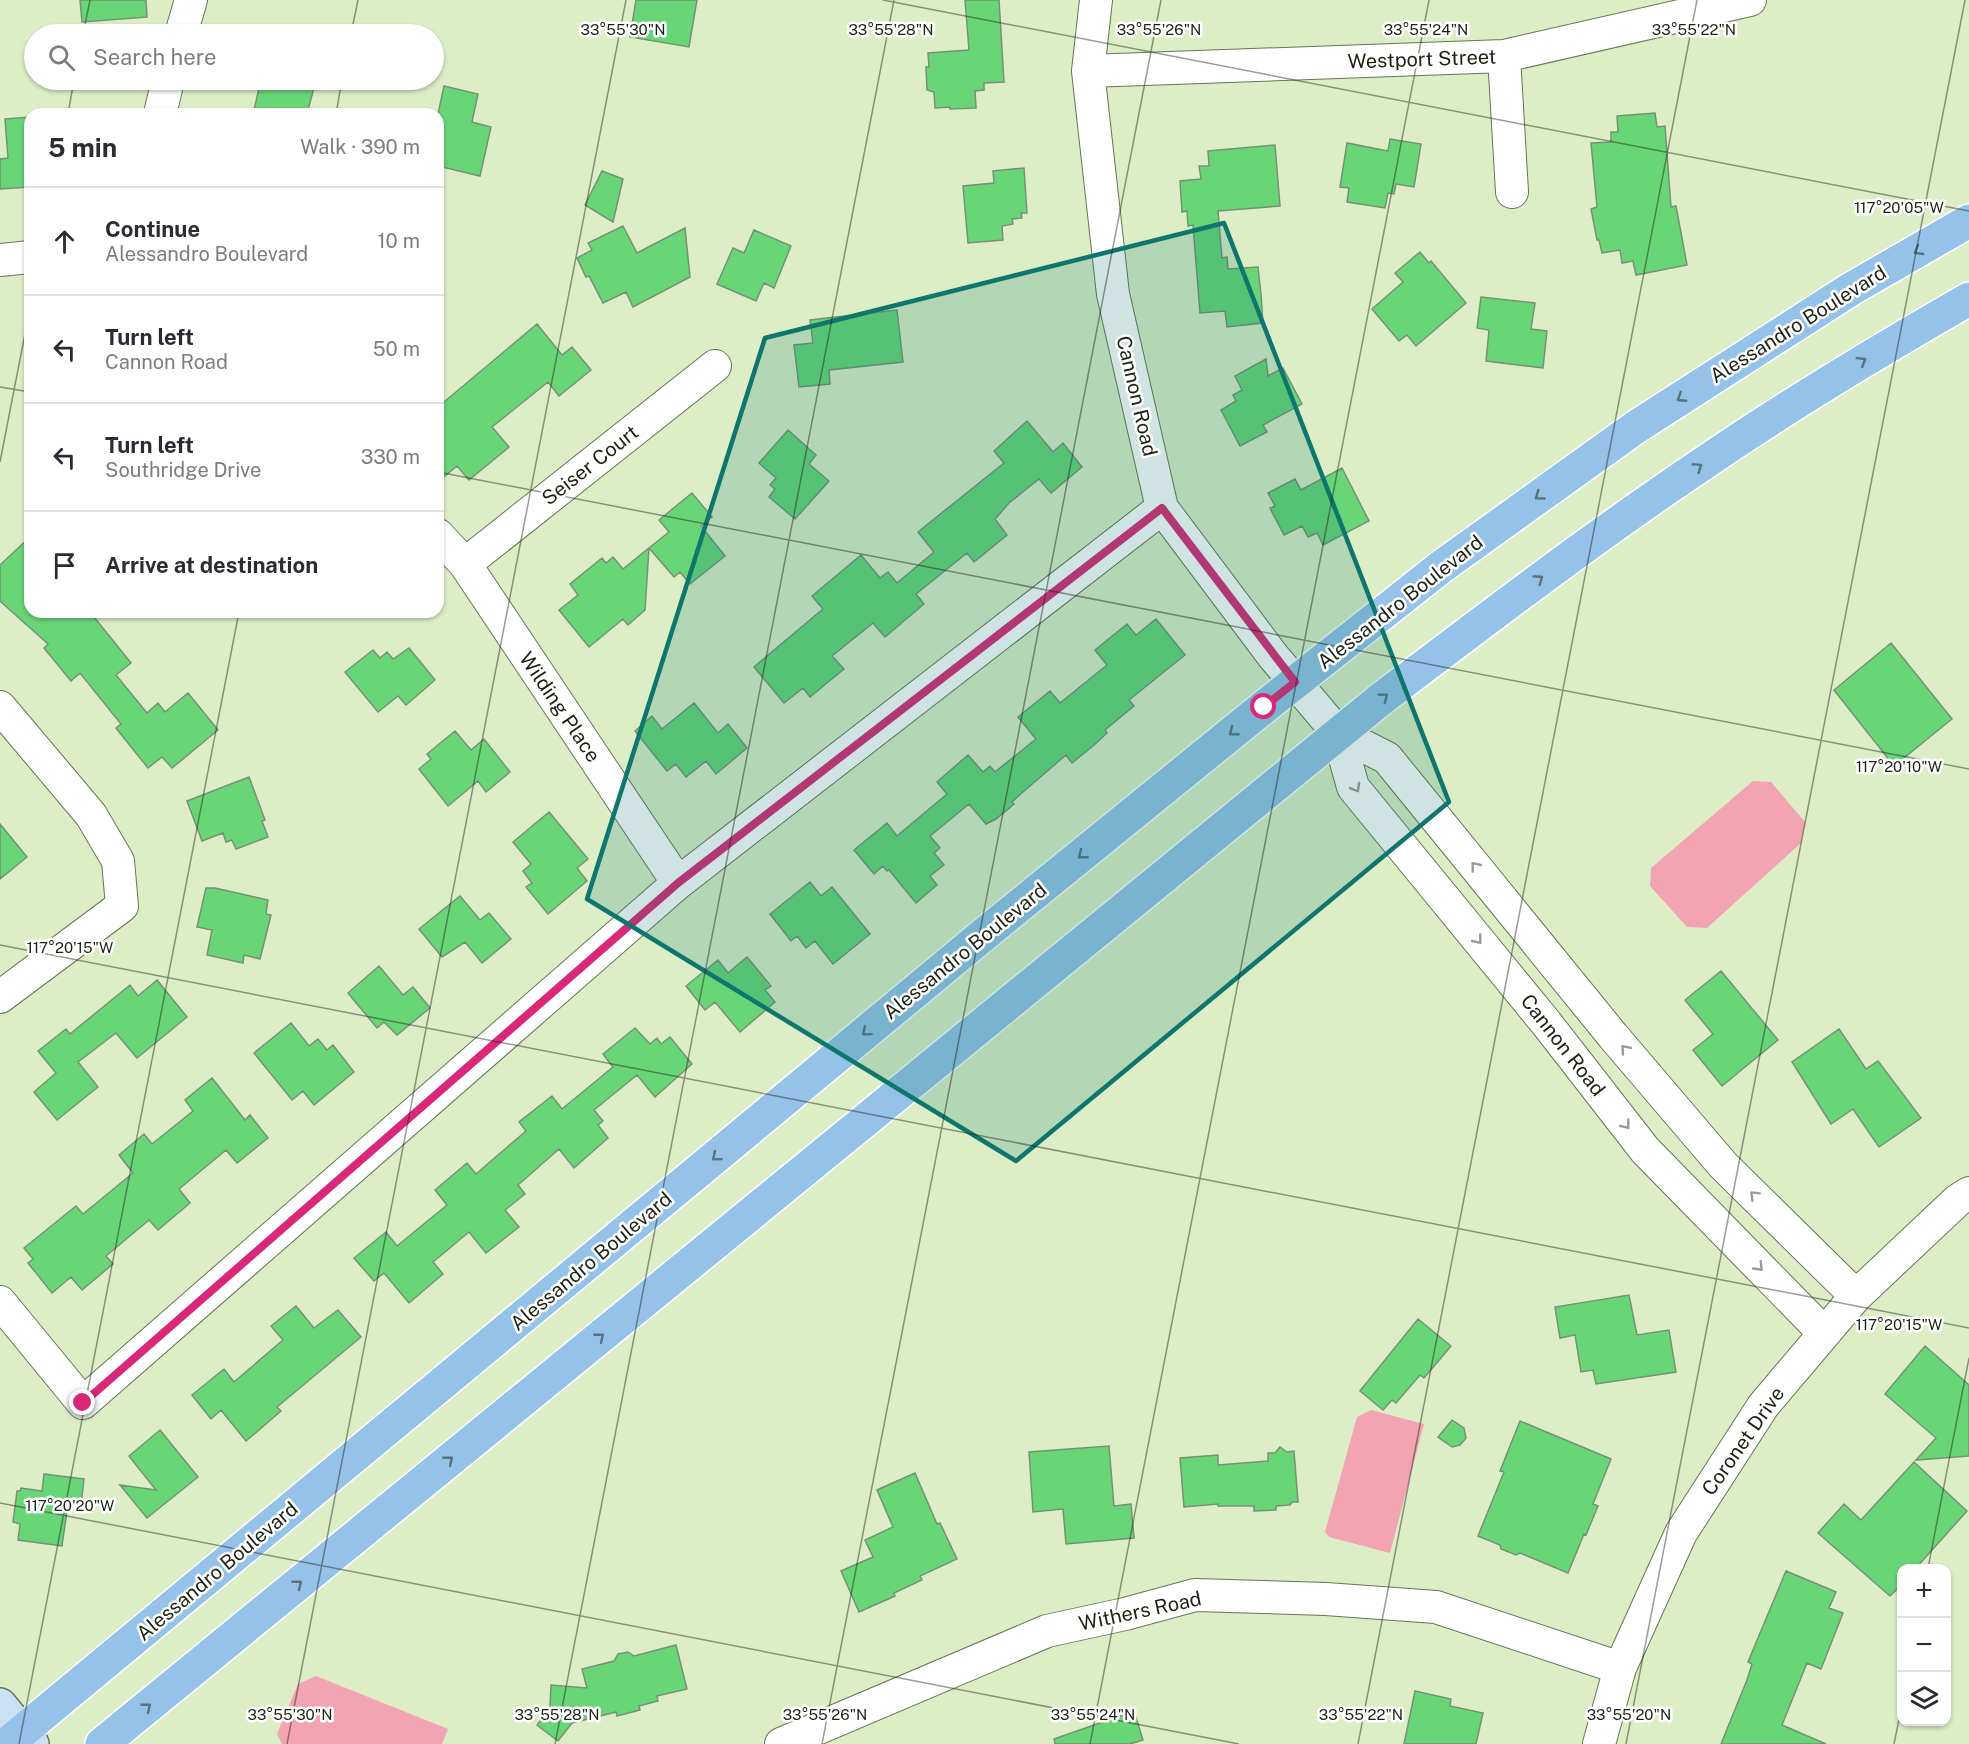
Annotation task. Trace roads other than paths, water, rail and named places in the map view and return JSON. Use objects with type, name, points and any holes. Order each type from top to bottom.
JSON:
[{"type":"main road","name":"Alessandro Boulevard","points":[[21,1740],[993,927],[1295,682],[1441,567],[1636,427],[1851,289],[1969,221]]},
{"type":"main road","points":[[102,1744],[1338,733],[1527,588],[1706,461],[1878,351],[1969,298]]},
{"type":"main road","points":[[0,1706],[21,1740]]},
{"type":"street","points":[[184,24],[191,0]]},
{"type":"street","name":"Cannon Road","points":[[1096,0],[1088,71],[1113,294],[1162,508],[1295,682],[1338,733],[1387,758],[1613,1036],[1723,1165],[1856,1296]]},
{"type":"street","name":"Westport Street","points":[[1088,71],[1504,56],[1750,0]]},
{"type":"street","points":[[1504,56],[1512,192]]},
{"type":"street","points":[[161,108],[166,90]]},
{"type":"street","points":[[0,260],[24,258]]},
{"type":"street","name":"Seiser Court","points":[[465,564],[716,366]]},
{"type":"street","points":[[0,1302],[83,1403],[678,883],[1162,508]]},
{"type":"street","name":"Wilding Place","points":[[444,541],[465,564],[678,883]]},
{"type":"street","points":[[0,707],[91,815],[118,861],[122,906],[0,997]]},
{"type":"street","name":"Cannon Road","points":[[1338,733],[1353,787],[1547,1024],[1645,1150],[1824,1333]]},
{"type":"street","name":"Coronet Drive","points":[[1599,1744],[1620,1668],[1681,1533],[1763,1406],[1856,1296],[1958,1200],[1969,1193]]},
{"type":"street","name":"Withers Road","points":[[781,1744],[1047,1631],[1125,1614],[1195,1595],[1326,1599],[1436,1607],[1620,1668]]}]
